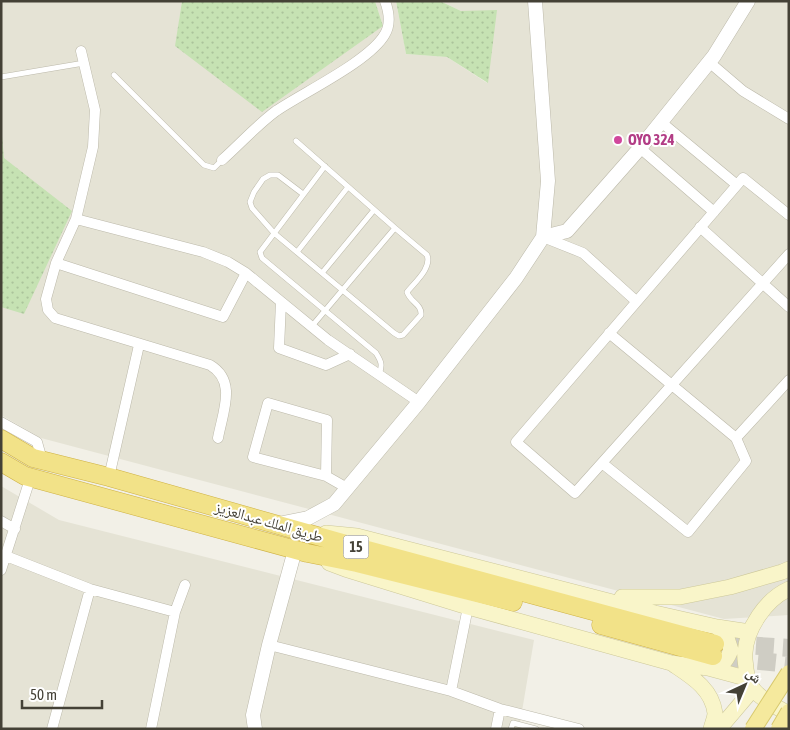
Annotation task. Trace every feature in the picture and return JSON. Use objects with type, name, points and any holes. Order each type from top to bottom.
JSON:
[{"type":"highway","name":"طريق الملك عبدالعزيز","points":[[1,439],[33,458],[278,524],[713,649]]},
{"type":"highway","name":"طريق الملك عبدالعزيز","points":[[1,462],[25,476],[31,476],[301,552],[357,563],[713,649]]},
{"type":"main road","points":[[301,531],[357,536],[588,596],[713,649],[751,684],[765,700],[789,713],[779,729]]},
{"type":"main road","points":[[301,552],[345,569],[468,607],[671,663],[708,692],[715,714],[711,729]]},
{"type":"main road","points":[[588,596],[680,597],[730,587],[789,569]]},
{"type":"main road","points":[[719,729],[751,684],[744,653],[755,622],[768,605],[789,589]]},
{"type":"main road","points":[[671,663],[713,649],[750,632]]},
{"type":"main road","points":[[753,729],[789,673]]},
{"type":"street","points":[[222,160],[275,112],[375,47],[385,35],[389,24],[385,1]]},
{"type":"street","points":[[278,524],[308,518],[334,504],[419,402],[516,278],[542,237],[548,181],[535,1]]},
{"type":"street","points":[[542,237],[567,231],[640,148],[709,62],[748,1]]},
{"type":"street","points":[[81,51],[95,110],[93,146],[76,218],[56,263],[46,299],[48,310],[55,318],[210,365],[219,370],[224,377],[227,387],[218,438]]},
{"type":"street","points":[[709,62],[743,91],[789,118]]},
{"type":"street","points":[[661,122],[737,185]]},
{"type":"street","points":[[640,148],[714,212]]},
{"type":"street","points":[[789,215],[743,178],[516,442],[575,494],[789,254]]},
{"type":"street","points":[[76,218],[203,252],[228,262],[246,273],[350,354],[419,402]]},
{"type":"street","points":[[700,228],[789,307]]},
{"type":"street","points":[[542,237],[583,253],[636,302]]},
{"type":"street","points":[[56,263],[223,317],[246,273]]},
{"type":"street","points":[[281,302],[279,348],[326,365],[350,354]]},
{"type":"street","points":[[602,463],[688,532],[746,460],[736,438],[609,333]]},
{"type":"street","points":[[109,477],[139,345]]},
{"type":"street","points":[[736,438],[789,380]]},
{"type":"street","points":[[326,476],[327,420],[268,403],[254,457],[326,476],[347,488]]},
{"type":"street","points":[[1,422],[37,442],[42,460]]},
{"type":"street","points":[[1,570],[31,476]]},
{"type":"street","points":[[1,521],[15,529]]},
{"type":"street","points":[[255,729],[253,715],[268,646],[301,552]]},
{"type":"street","points":[[6,556],[90,589],[175,612]]},
{"type":"street","points":[[151,729],[175,612],[185,585]]},
{"type":"street","points":[[52,729],[90,589]]},
{"type":"street","points":[[451,691],[468,607]]},
{"type":"street","points":[[268,646],[451,691],[500,709],[580,729]]},
{"type":"street","points":[[496,729],[500,709]]},
{"type":"lane","points":[[1,77],[84,63]]},
{"type":"lane","points":[[114,75],[204,165],[214,168],[222,160]]},
{"type":"lane","points":[[296,141],[427,255],[429,259],[428,265],[407,292],[409,297],[419,306],[422,314],[402,335],[399,336],[274,233],[252,208],[250,202],[263,179],[270,175],[278,175],[302,194]]},
{"type":"lane","points":[[325,166],[260,252],[262,258],[376,353],[382,361],[382,368],[379,374]]},
{"type":"lane","points":[[297,252],[348,187]]},
{"type":"lane","points":[[322,273],[374,210]]},
{"type":"lane","points":[[312,326],[395,228]]},
{"type":"lane","points":[[511,729],[513,723],[536,729]]},
{"type":"shaded area","points":[[1,1],[182,1],[179,21],[383,26],[375,1],[396,1],[406,54],[447,57],[487,83],[461,11],[440,1],[789,1],[789,615],[724,619],[41,438],[1,415]]},
{"type":"shaded area","points":[[1,486],[59,520],[534,640],[519,729],[1,729]]},
{"type":"green space","points":[[182,1],[375,1],[383,26],[262,112],[175,46]]},
{"type":"green space","points":[[396,1],[440,1],[461,11],[497,10],[488,83],[447,57],[406,54]]},
{"type":"green space","points":[[1,125],[4,158],[72,211],[24,314],[1,307]]},
{"type":"tunnel","points":[[729,644],[789,648]]},
{"type":"tunnel","points":[[731,658],[789,664]]},
{"type":"place","name":"OYO 324","points":[[618,140]]}]
